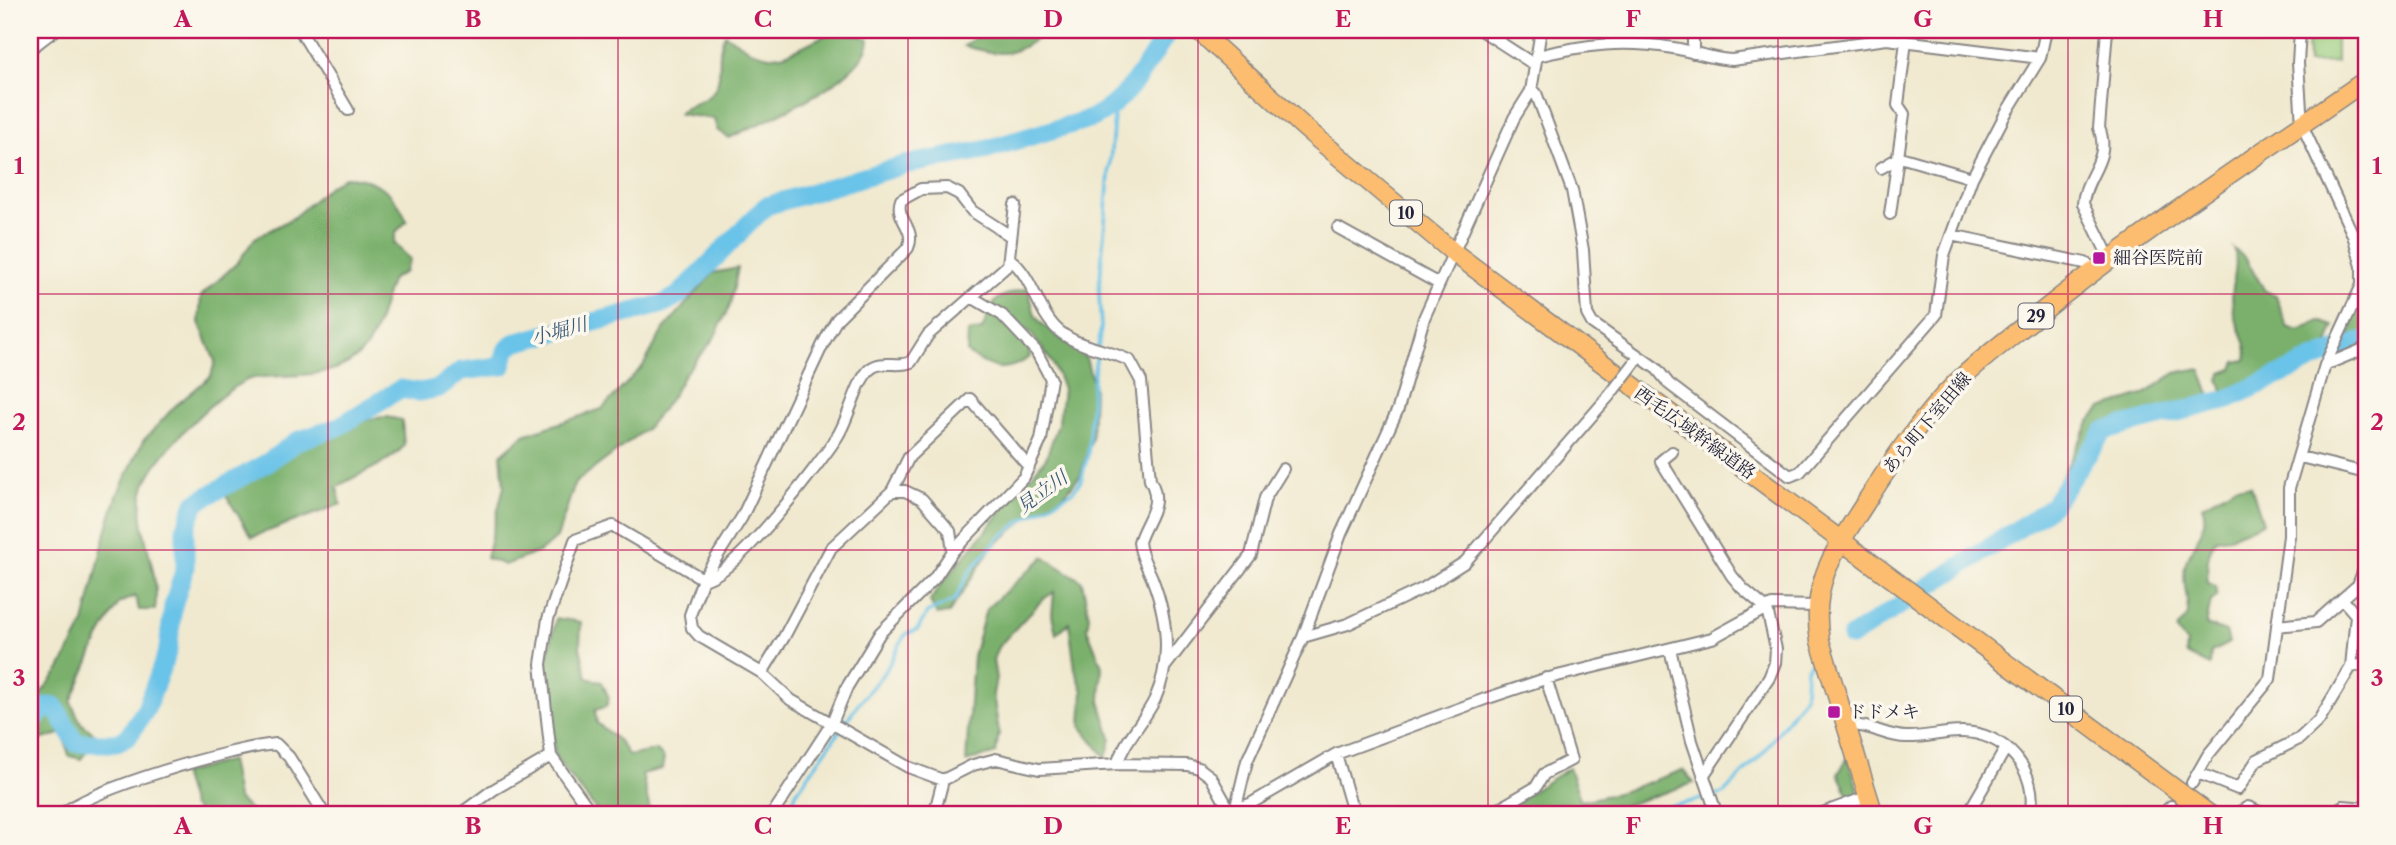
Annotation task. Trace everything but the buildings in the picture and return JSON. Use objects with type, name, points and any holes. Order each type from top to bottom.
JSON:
[{"type":"main road","name":"西毛広域幹線道路","points":[[1198,30],[1305,128],[1453,252],[1590,358],[2210,815]]},
{"type":"main road","name":"あら町下室田線","points":[[1874,815],[1820,641],[1817,606],[1821,582],[1841,541],[1882,477],[1955,384],[2110,258],[2366,80]]},
{"type":"street","points":[[30,49],[55,30]]},
{"type":"street","points":[[300,30],[348,110]]},
{"type":"street","points":[[1482,30],[1537,60],[1606,42],[1693,53],[1715,59],[1754,58],[1850,42],[1906,41],[2040,58]]},
{"type":"street","points":[[1234,812],[1247,761],[1303,637],[1341,534],[1398,409],[1423,318],[1469,223],[1514,118],[1531,91],[1541,30]]},
{"type":"street","points":[[1693,30],[1693,53]]},
{"type":"street","points":[[1850,30],[1850,42]]},
{"type":"street","points":[[1531,91],[1536,93],[1572,190],[1583,250],[1587,314],[1592,323],[1637,358],[1657,369],[1669,384],[1785,474],[1795,475],[1933,320],[1939,308],[1944,255],[1972,178],[2006,113],[2040,58],[2046,30]]},
{"type":"street","points":[[2107,30],[2099,128],[2104,139],[2098,170],[2083,196],[2083,204],[2110,258]]},
{"type":"street","points":[[2300,30],[2302,125],[2357,244],[2364,265],[2362,285],[2325,366],[2289,488],[2289,536],[2270,679],[2208,755],[2195,778],[2238,789],[2257,760],[2299,738],[2319,720],[2351,667],[2356,615],[2343,600]]},
{"type":"street","points":[[1890,214],[1904,114],[1898,106],[1906,41]]},
{"type":"street","points":[[1881,168],[1900,157],[1972,178]]},
{"type":"street","points":[[1009,235],[972,211],[959,194],[947,188],[921,189],[901,200],[899,212],[911,232],[908,248],[837,319],[742,517],[703,579],[690,615],[694,631],[762,673],[791,700],[908,767],[943,780],[973,765],[996,759],[1039,769],[1117,764],[1187,765],[1199,768],[1211,777],[1234,812]]},
{"type":"street","points":[[593,815],[551,756],[541,664],[548,619],[575,540],[613,526],[703,579],[714,577],[754,542],[838,436],[870,370],[881,364],[899,366],[911,362],[928,335],[996,278],[1010,259],[1009,235],[1015,205]]},
{"type":"street","points":[[1338,228],[1439,284]]},
{"type":"street","points":[[2357,244],[2366,228]]},
{"type":"street","points":[[1951,235],[2085,263],[2095,270]]},
{"type":"street","points":[[1010,259],[1023,271],[1058,330],[1092,348],[1129,361],[1141,382],[1150,480],[1156,491],[1156,503],[1139,542],[1166,627],[1164,668],[1154,699],[1128,739],[1117,764]]},
{"type":"street","points":[[772,815],[838,727],[847,687],[880,633],[934,579],[953,551],[1024,477],[1041,440],[1051,379],[1035,351],[1002,315],[973,298]]},
{"type":"street","points":[[2325,366],[2366,348]]},
{"type":"street","points":[[1303,637],[1348,624],[1424,589],[1465,562],[1609,396],[1637,358]]},
{"type":"street","points":[[762,673],[831,548],[891,491],[909,457],[970,399],[1029,467]]},
{"type":"street","points":[[1672,452],[1661,461],[1732,576],[1742,589],[1767,609],[1776,649],[1773,671],[1703,776]]},
{"type":"street","points":[[2300,457],[2366,473]]},
{"type":"street","points":[[1164,668],[1251,555],[1265,498],[1283,469]]},
{"type":"street","points":[[891,491],[905,491],[922,499],[950,531],[953,551]]},
{"type":"street","points":[[2277,626],[2316,622],[2362,584],[2366,564]]},
{"type":"street","points":[[1216,815],[1234,812],[1336,754],[1546,678],[1670,649],[1725,633],[1772,605],[1817,606]]},
{"type":"street","points":[[1670,649],[1703,776],[1717,815]]},
{"type":"street","points":[[2351,667],[2366,664]]},
{"type":"street","points":[[1488,815],[1536,787],[1544,774],[1571,760],[1546,678]]},
{"type":"street","points":[[1847,726],[1856,725],[1904,738],[1963,732],[1985,736],[2006,748],[2025,768],[2032,781],[2030,815]]},
{"type":"street","points":[[61,815],[80,801],[207,758],[276,744],[289,757],[325,815]]},
{"type":"street","points":[[1967,815],[2006,748]]},
{"type":"street","points":[[1336,754],[1350,802],[1359,815]]},
{"type":"street","points":[[459,815],[493,790],[551,756]]},
{"type":"street","points":[[934,815],[943,780]]},
{"type":"street","points":[[1817,815],[1869,796]]},
{"type":"street","points":[[2162,815],[2171,806]]},
{"type":"street","points":[[2328,815],[2343,806],[2366,808]]},
{"type":"street","points":[[2235,815],[2248,807],[2266,815]]},
{"type":"green space","points":[[986,30],[1048,30],[1026,45],[1009,52],[990,52],[964,46]]},
{"type":"green space","points":[[2307,30],[2336,30],[2336,62],[2308,63]]},
{"type":"green space","points":[[830,33],[852,34],[869,39],[864,54],[833,84],[788,110],[729,138],[717,130],[714,119],[679,114],[712,94],[715,89],[719,76],[720,48],[725,34],[756,52],[778,56]]},
{"type":"green space","points":[[344,177],[365,180],[383,188],[396,201],[407,221],[396,232],[394,243],[410,259],[405,272],[392,279],[370,342],[354,360],[341,367],[313,374],[254,378],[241,383],[209,407],[176,440],[151,473],[142,501],[144,532],[156,594],[155,610],[139,610],[135,596],[119,603],[99,638],[71,702],[81,723],[97,736],[81,759],[69,756],[63,733],[30,743],[30,707],[60,669],[84,623],[118,493],[143,441],[175,406],[211,376],[215,361],[199,322],[201,296],[238,262],[255,238],[293,218]]},
{"type":"green space","points":[[2234,249],[2246,259],[2265,291],[2276,295],[2287,327],[2299,331],[2320,321],[2334,326],[2326,351],[2224,393],[2219,379],[2222,373],[2233,369],[2236,362],[2246,360],[2247,354],[2233,304],[2236,265]]},
{"type":"green space","points":[[738,268],[730,306],[713,340],[685,373],[671,398],[647,428],[575,483],[557,538],[539,552],[505,565],[486,558],[504,486],[501,455],[524,435],[602,409],[643,366],[663,330],[713,273]]},
{"type":"green space","points":[[1028,288],[1035,315],[1041,323],[1086,358],[1094,388],[1092,438],[1080,476],[1063,496],[1028,517],[991,548],[949,613],[937,615],[930,601],[938,588],[1046,458],[1059,421],[1063,389],[1053,364],[1030,332],[1015,322],[1027,340],[1030,357],[1013,366],[998,368],[967,353],[968,332],[982,330],[993,304],[1007,294]]},
{"type":"green space","points":[[2366,302],[2366,336],[2358,341],[2349,339],[2355,312]]},
{"type":"green space","points":[[2201,370],[2210,395],[2186,414],[2120,432],[2103,440],[2067,488],[2063,487],[2060,480],[2090,421],[2101,408],[2143,395],[2175,373]]},
{"type":"green space","points":[[387,417],[402,420],[404,446],[381,464],[337,487],[341,504],[252,537],[223,491],[324,435],[367,420]]},
{"type":"green space","points":[[2236,486],[2251,486],[2263,523],[2230,537],[2216,539],[2209,554],[2208,583],[2216,586],[2217,597],[2211,601],[2206,625],[2226,632],[2229,643],[2211,652],[2210,666],[2186,654],[2187,644],[2177,630],[2188,613],[2185,568],[2204,521],[2202,506]]},
{"type":"green space","points":[[1044,557],[1082,581],[1089,616],[1087,629],[1102,666],[1100,701],[1111,738],[1106,758],[1081,726],[1083,691],[1075,669],[1069,623],[1056,634],[1052,615],[1054,592],[1042,600],[998,647],[993,660],[996,678],[993,694],[999,732],[996,753],[966,762],[973,656],[986,609]]},
{"type":"green space","points":[[556,618],[581,622],[580,647],[587,678],[602,682],[609,698],[606,707],[595,710],[597,723],[619,741],[629,756],[656,750],[664,758],[662,769],[642,774],[651,815],[600,815],[555,757],[546,667]]},
{"type":"green space","points":[[1848,757],[1866,815],[1849,815],[1850,798],[1838,774]]},
{"type":"green space","points":[[230,760],[237,798],[255,815],[201,815],[192,806],[182,774]]},
{"type":"green space","points":[[1569,768],[1581,801],[1618,793],[1683,770],[1694,783],[1595,815],[1494,815]]},
{"type":"waterway","name":"小堀川","points":[[30,723],[48,706],[55,707],[76,743],[117,743],[128,737],[146,709],[168,650],[173,606],[185,568],[185,530],[195,503],[268,462],[297,441],[338,427],[400,389],[420,392],[439,388],[461,371],[502,366],[506,351],[514,343],[663,304],[679,295],[766,206],[904,165],[984,150],[1093,118],[1127,91],[1169,30]]},
{"type":"waterway","name":"見立川","points":[[789,815],[796,793],[859,703],[886,670],[905,635],[918,629],[927,613],[955,600],[969,572],[999,538],[1023,520],[1072,492],[1081,481],[1088,454],[1093,378],[1101,328],[1099,292],[1115,104]]},
{"type":"waterway","points":[[1851,637],[2044,512],[2053,504],[2104,431],[2228,399],[2319,357],[2366,340]]},
{"type":"waterway","points":[[1634,815],[1723,794],[1764,752],[1805,696],[1806,669],[1811,662]]},
{"type":"place","name":"細谷医院前","points":[[2099,258]]},
{"type":"place","name":"ドドメキ","points":[[1834,712]]}]
